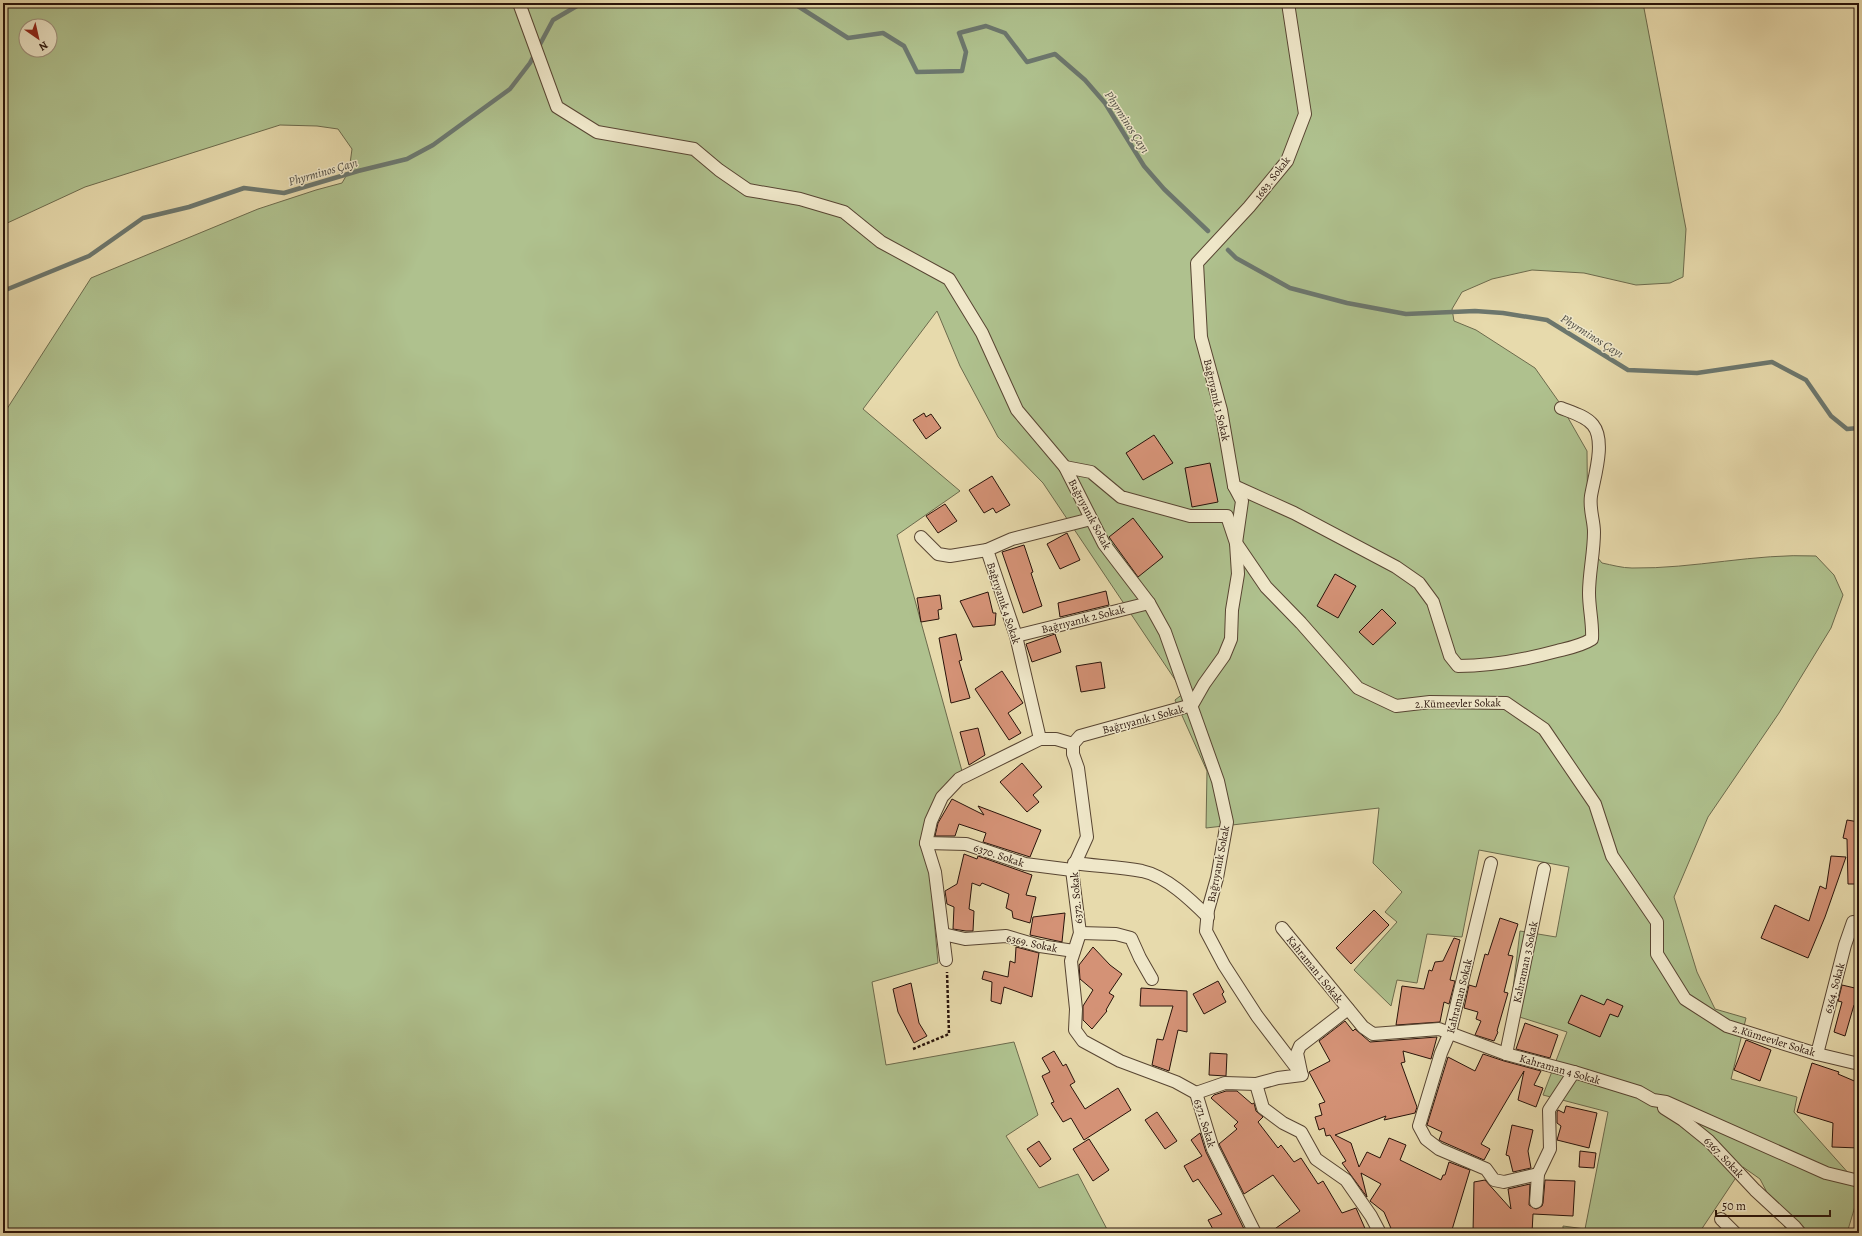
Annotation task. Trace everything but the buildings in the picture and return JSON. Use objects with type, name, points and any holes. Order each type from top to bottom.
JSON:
[{"type":"street","name":"Bağrıyanık Sokak","points":[[518,3],[557,107],[597,132],[694,149],[718,170],[748,190],[800,199],[844,212],[881,242],[950,279],[982,333],[1017,410],[1065,467],[1104,544],[1149,603],[1165,632],[1218,781],[1227,822],[1206,931],[1224,965],[1257,1016],[1302,1075]]},
{"type":"street","name":"1683. Sokak","points":[[1197,263],[1249,207],[1287,161],[1305,114],[1288,3]]},
{"type":"street","name":"Bağrıyanık 1 Sokak","points":[[1073,744],[1080,736],[1192,705],[1204,684],[1224,656],[1231,639],[1232,610],[1238,574],[1236,543],[1242,501],[1234,486],[1221,410],[1201,337],[1197,263]]},
{"type":"street","points":[[1234,486],[1294,513],[1396,567],[1419,583],[1433,602],[1450,656],[1458,666],[1483,666],[1529,659],[1584,644],[1592,639],[1589,593],[1594,531],[1590,513],[1591,497],[1599,461],[1598,439],[1594,425],[1561,408]]},
{"type":"street","name":"2.Kümeevler Sokak","points":[[1065,467],[1092,472],[1121,497],[1190,516],[1227,516],[1236,543],[1266,587],[1301,623],[1358,688],[1396,706],[1430,702],[1506,703],[1544,729],[1595,804],[1612,856],[1657,922],[1657,954],[1685,999],[1727,1026],[1817,1054],[1859,1064]]},
{"type":"street","name":"Bağrıyanık 4 Sokak","points":[[1040,739],[1016,636],[987,550],[1012,539],[1091,519]]},
{"type":"street","points":[[922,537],[938,554],[950,556],[987,550]]},
{"type":"street","name":"Bağrıyanık 2 Sokak","points":[[1016,636],[1149,603]]},
{"type":"street","points":[[946,960],[935,872],[926,843],[931,821],[942,797],[959,780],[1040,739],[1056,739],[1073,744]]},
{"type":"street","name":"6372. Sokak","points":[[1073,744],[1073,754],[1078,768],[1087,837],[1073,866],[1080,933],[1071,962],[1076,1009],[1075,1030]]},
{"type":"street","name":"6370. Sokak","points":[[926,843],[966,844],[1025,864],[1073,866],[1143,872],[1171,885],[1208,917]]},
{"type":"street","name":"Kahraman Sokak","points":[[1491,863],[1450,1032],[1441,1053],[1419,1126],[1426,1139],[1439,1149],[1486,1169],[1494,1180],[1504,1182],[1538,1174]]},
{"type":"street","name":"Kahraman 3 Sokak","points":[[1506,1054],[1544,869]]},
{"type":"street","name":"6364. Sokak","points":[[1817,1054],[1845,945],[1853,922]]},
{"type":"street","name":"Kahraman 1 Sokak","points":[[1282,928],[1348,1009]]},
{"type":"street","points":[[1080,933],[1116,934],[1131,938],[1152,979]]},
{"type":"street","name":"6369. Sokak","points":[[943,934],[965,939],[1006,936],[1040,946],[1074,951]]},
{"type":"street","points":[[1196,1094],[1225,1083],[1256,1084],[1278,1078],[1302,1075],[1297,1053],[1300,1046],[1348,1009]]},
{"type":"street","name":"Kahraman 4 Sokak","points":[[1348,1009],[1363,1027],[1373,1034],[1439,1029],[1450,1032],[1506,1054],[1574,1072],[1639,1092],[1653,1100],[1666,1102],[1826,1173],[1859,1181]]},
{"type":"street","name":"6371. Sokak","points":[[1075,1030],[1084,1041],[1120,1061],[1176,1082],[1196,1094],[1213,1148],[1255,1233]]},
{"type":"street","points":[[1536,1202],[1538,1174],[1550,1149],[1549,1110],[1574,1072]]},
{"type":"street","points":[[1256,1084],[1263,1108],[1283,1123],[1301,1132],[1316,1159],[1346,1180],[1371,1216],[1380,1233]]},
{"type":"street","name":"6367. Sokak","points":[[1639,1092],[1683,1120],[1709,1141],[1800,1233]]},
{"type":"street","points":[[1721,1219],[1735,1233]]},
{"type":"path","points":[[913,1049],[949,1034],[946,960]]},
{"type":"green space","points":[[3,3],[1643,3],[1686,229],[1683,277],[1670,283],[1636,285],[1584,273],[1532,270],[1492,279],[1462,292],[1452,309],[1454,321],[1476,330],[1535,368],[1559,402],[1587,451],[1588,546],[1602,563],[1628,568],[1655,568],[1770,557],[1816,556],[1834,575],[1843,595],[1831,628],[1779,713],[1708,817],[1674,897],[1697,972],[1715,1009],[1746,1018],[1731,1079],[1797,1097],[1794,1112],[1859,1185],[1859,1193],[1847,1233],[1788,1233],[1760,1179],[1743,1167],[1699,1233],[1563,1233],[1563,1226],[1585,1229],[1608,1112],[1543,1095],[1567,1032],[1510,1014],[1520,931],[1556,937],[1569,867],[1479,850],[1462,937],[1427,934],[1417,983],[1397,980],[1391,1006],[1354,970],[1397,922],[1385,912],[1402,892],[1373,863],[1379,808],[1206,828],[1207,771],[1175,700],[1184,693],[1043,483],[998,437],[960,366],[937,311],[863,409],[960,491],[897,535],[962,771],[932,807],[928,851],[938,963],[872,982],[886,1065],[1014,1042],[1038,1115],[1006,1136],[1039,1188],[1078,1174],[1109,1233],[3,1233],[3,415],[91,278],[258,209],[342,183],[349,171],[352,149],[338,129],[317,126],[280,125],[85,187],[3,225]]},
{"type":"waterway","name":"Phyrminos Çayı","points":[[3,291],[89,256],[143,218],[189,207],[244,188],[284,193],[358,171],[407,159],[433,145],[510,89],[530,63],[553,20],[582,3]]},
{"type":"waterway","name":"Phyrminos Çayı","points":[[793,3],[848,38],[883,33],[904,46],[917,72],[962,71],[966,52],[959,33],[986,26],[1005,33],[1027,62],[1055,54],[1085,80],[1105,103],[1144,166],[1164,189],[1208,231]]},
{"type":"waterway","name":"Phyrminos Çayı","points":[[1228,250],[1236,258],[1290,288],[1347,303],[1406,314],[1475,311],[1503,313],[1547,320],[1628,370],[1697,373],[1772,362],[1806,380],[1831,416],[1847,429],[1859,428]]}]
